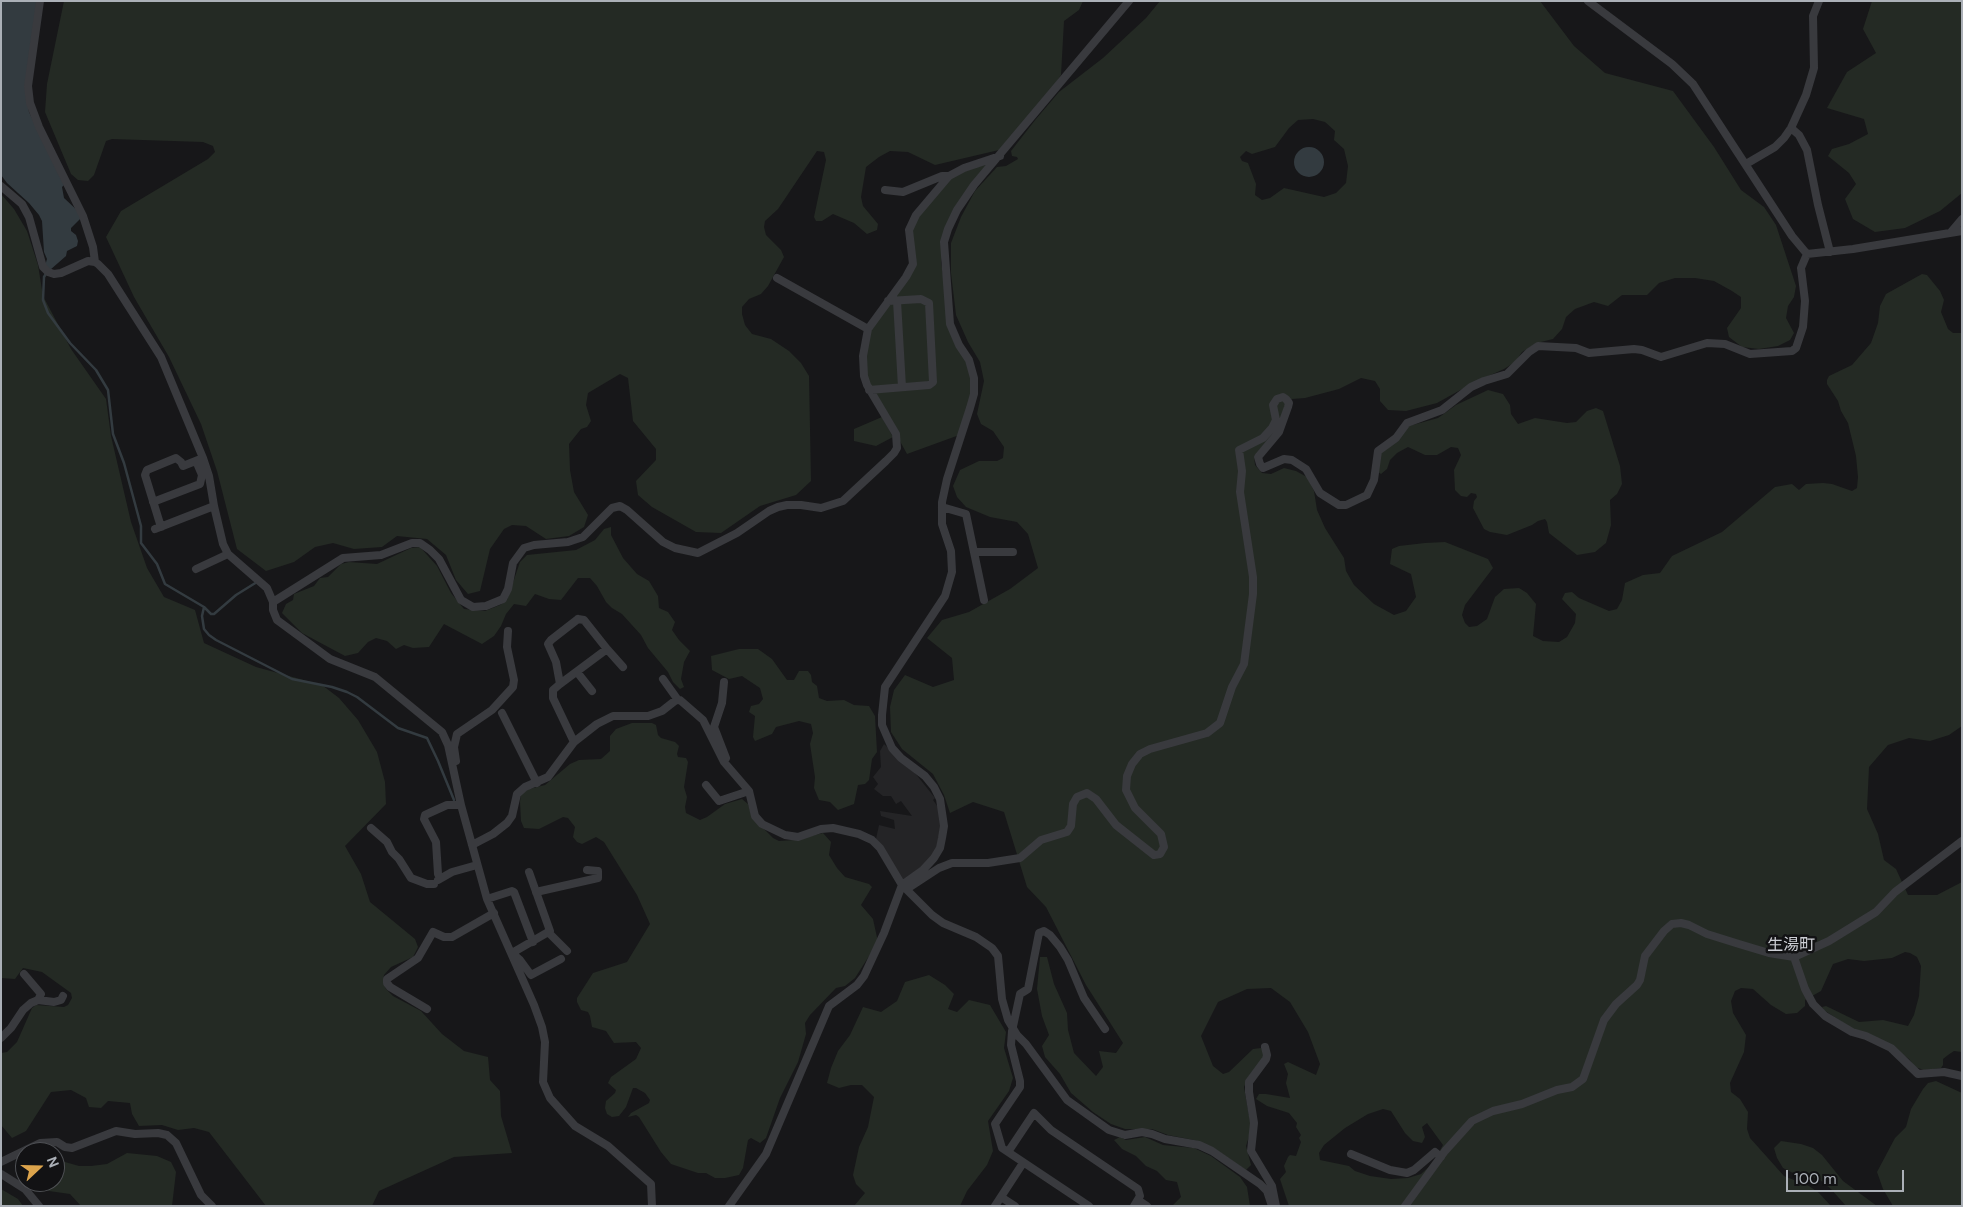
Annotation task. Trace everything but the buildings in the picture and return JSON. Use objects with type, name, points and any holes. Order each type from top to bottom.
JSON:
[{"type":"street","points":[[40,1],[28,86],[30,103],[39,127],[82,216],[93,247],[95,262],[108,274],[161,357],[200,459],[209,476],[223,544],[228,554],[267,588],[273,602],[273,610],[277,620],[285,628],[330,659],[375,677],[437,726],[445,737],[487,899],[512,953],[542,1027],[545,1042],[543,1082],[550,1098],[576,1126],[608,1146],[651,1184],[652,1206]]},
{"type":"street","points":[[729,1206],[766,1154],[829,1006],[857,985],[864,976],[884,933],[902,885],[922,870],[934,858],[940,848],[944,815],[934,787],[925,776],[901,758],[887,739],[882,726],[885,687],[945,596],[949,586],[952,562],[951,551],[942,524],[942,507],[947,479],[972,401],[974,378],[969,360],[959,345],[950,324],[944,242],[957,210],[974,185],[1129,1]]},
{"type":"street","points":[[1588,1],[1672,64],[1693,84],[1792,236],[1807,254]]},
{"type":"street","points":[[1746,164],[1775,147],[1791,128],[1811,82],[1815,52],[1813,16],[1819,1]]},
{"type":"street","points":[[1791,128],[1799,135],[1807,150],[1830,252]]},
{"type":"street","points":[[273,602],[344,558],[381,555],[412,543],[420,543],[439,559],[461,600],[474,607],[486,606],[503,599],[508,589],[513,563],[524,548],[534,545],[568,542],[582,537],[612,508],[620,506],[627,510],[664,542],[675,548],[698,553],[737,534],[769,511],[778,507],[801,505],[820,508],[843,501],[894,454],[897,448],[896,434],[869,390],[864,376],[863,358],[868,329],[906,277],[913,264],[909,230],[916,215],[949,176],[976,163],[1000,156]]},
{"type":"street","points":[[885,190],[903,192],[942,176],[949,176]]},
{"type":"street","points":[[1,186],[22,204],[29,217],[46,270],[60,273],[88,262],[95,262]]},
{"type":"street","points":[[1951,232],[1962,219]]},
{"type":"street","points":[[1807,254],[1908,241],[1962,231]]},
{"type":"street","points":[[902,885],[910,887],[939,868],[952,863],[988,863],[1020,858],[1042,840],[1067,832],[1071,826],[1074,804],[1077,797],[1087,793],[1096,799],[1116,825],[1154,855],[1160,854],[1164,847],[1160,834],[1136,808],[1126,790],[1127,776],[1132,764],[1140,754],[1150,749],[1207,733],[1220,723],[1232,687],[1244,664],[1253,594],[1253,577],[1240,492],[1242,471],[1239,450],[1263,438],[1272,428],[1276,420],[1273,404],[1277,399],[1283,397],[1286,399],[1288,407],[1279,432],[1258,457],[1260,464],[1263,468],[1284,459],[1292,460],[1306,469],[1320,493],[1339,505],[1346,505],[1367,495],[1374,480],[1378,451],[1396,438],[1407,423],[1442,410],[1471,387],[1507,374],[1529,352],[1538,346],[1576,348],[1589,353],[1634,348],[1660,357],[1707,343],[1725,344],[1750,354],[1796,348],[1803,327],[1804,301],[1801,268],[1807,254]]},
{"type":"street","points":[[778,278],[868,329]]},
{"type":"street","points":[[869,390],[929,385],[933,382],[929,305],[925,300],[888,301]]},
{"type":"street","points":[[898,301],[902,387]]},
{"type":"street","points":[[200,459],[183,466],[176,458],[147,470],[145,475],[158,528],[214,506]]},
{"type":"street","points":[[153,502],[200,484],[202,475],[200,459]]},
{"type":"street","points":[[942,507],[966,514],[984,600]]},
{"type":"street","points":[[974,552],[1014,552]]},
{"type":"street","points":[[196,569],[228,554]]},
{"type":"street","points":[[560,684],[556,662],[548,644],[550,640],[578,619],[584,620],[623,667]]},
{"type":"street","points":[[453,771],[457,768],[454,747],[455,737],[492,710],[513,687],[514,680],[507,647],[508,632]]},
{"type":"street","points":[[574,742],[552,698],[553,690],[607,649]]},
{"type":"street","points":[[576,672],[592,691]]},
{"type":"street","points":[[663,679],[678,700],[703,720],[717,751],[749,791],[755,816],[762,824],[785,835],[798,837],[821,829],[833,828],[859,834],[872,840],[880,848],[902,885],[943,923],[976,937],[992,948],[998,956],[1002,999],[1008,1020],[1067,1100],[1109,1130],[1125,1135],[1142,1132],[1152,1134],[1165,1139],[1199,1145],[1212,1151],[1260,1184],[1267,1191],[1272,1206]]},
{"type":"street","points":[[724,682],[724,697],[714,727],[728,767]]},
{"type":"street","points":[[472,845],[507,824],[512,816],[517,794],[526,787],[548,777],[574,742],[597,724],[608,718],[621,715],[648,716],[662,711],[678,700]]},
{"type":"street","points":[[502,713],[536,783]]},
{"type":"street","points":[[706,785],[716,804],[749,791]]},
{"type":"street","points":[[440,878],[436,842],[424,820],[425,815],[447,805],[461,804]]},
{"type":"street","points":[[371,828],[388,842],[392,852],[411,878],[427,884],[434,885],[440,878],[452,872],[477,865]]},
{"type":"street","points":[[1405,1206],[1441,1157],[1472,1121],[1493,1111],[1522,1104],[1556,1090],[1572,1087],[1583,1079],[1604,1020],[1616,1004],[1637,986],[1645,956],[1672,924],[1689,924],[1707,934],[1738,944],[1769,953],[1794,957],[1829,940],[1876,912],[1895,892],[1962,841]]},
{"type":"street","points":[[536,892],[598,878],[598,871],[588,870]]},
{"type":"street","points":[[529,872],[550,928],[549,933]]},
{"type":"street","points":[[487,899],[513,891],[533,942]]},
{"type":"street","points":[[427,1009],[390,987],[387,979],[418,958],[433,932],[444,937],[452,937],[494,913]]},
{"type":"street","points":[[1089,1206],[1002,1148],[995,1124],[1020,1087],[1011,1045],[1013,1028],[1020,994],[1028,989],[1030,982],[1039,934],[1044,931],[1050,935],[1068,960],[1084,998],[1105,1029]]},
{"type":"street","points":[[512,953],[549,933]]},
{"type":"street","points":[[549,933],[567,951]]},
{"type":"street","points":[[512,953],[531,975],[561,959]]},
{"type":"street","points":[[1794,957],[1805,989],[1813,1004],[1825,1016],[1852,1032],[1866,1036],[1891,1048],[1918,1074],[1944,1072],[1962,1076]]},
{"type":"street","points":[[24,974],[24,977],[40,991],[38,1000]]},
{"type":"street","points":[[1,1038],[11,1028],[23,1010],[38,1000],[54,1002],[61,1000],[63,996]]},
{"type":"street","points":[[1265,1047],[1266,1058],[1249,1082],[1254,1123],[1250,1151],[1272,1186],[1276,1206]]},
{"type":"street","points":[[1008,1152],[1034,1113],[1051,1130],[1138,1189],[1140,1196],[1136,1203],[1147,1206]]},
{"type":"street","points":[[1,1162],[40,1143],[57,1142],[65,1147],[72,1148],[116,1131],[135,1134],[158,1133],[173,1138],[201,1195],[212,1206]]},
{"type":"street","points":[[1351,1154],[1390,1170],[1407,1173],[1414,1170],[1435,1152],[1441,1157]]},
{"type":"street","points":[[995,1206],[1023,1163]]},
{"type":"street","points":[[1,1174],[30,1193],[39,1206]]},
{"type":"street","points":[[1001,1197],[1015,1206]]},
{"type":"shaded area","points":[[1,1],[37,1],[25,90],[29,112],[64,185],[62,187],[64,198],[79,212],[81,218],[71,228],[78,241],[77,246],[67,251],[66,256],[50,270],[45,266],[47,259],[44,252],[42,221],[39,215],[1,175]]},
{"type":"shaded area","points":[[64,1],[1083,1],[1079,10],[1064,21],[1061,75],[1049,93],[999,150],[935,165],[908,152],[890,151],[879,157],[866,167],[861,197],[863,206],[878,224],[877,230],[867,234],[854,223],[833,214],[822,221],[816,221],[814,217],[826,160],[824,152],[817,151],[778,209],[765,221],[766,235],[781,250],[784,257],[768,286],[761,294],[749,299],[742,307],[742,314],[745,325],[752,334],[771,339],[789,351],[801,363],[809,376],[811,481],[796,495],[760,506],[721,533],[696,532],[652,507],[638,495],[636,481],[656,460],[656,449],[633,421],[628,378],[620,374],[588,393],[586,405],[591,421],[587,427],[581,429],[569,444],[570,470],[574,492],[588,515],[584,527],[569,536],[546,539],[526,526],[512,525],[504,529],[490,549],[480,591],[468,594],[456,580],[446,555],[427,539],[397,536],[382,547],[354,549],[333,543],[315,547],[294,562],[266,571],[237,549],[217,471],[201,424],[169,357],[134,297],[106,237],[121,211],[208,159],[215,152],[213,146],[203,142],[112,139],[106,141],[94,175],[88,181],[78,180],[71,174],[45,112],[47,84]]},
{"type":"shaded area","points":[[1160,1],[1540,1],[1574,46],[1605,73],[1673,91],[1714,147],[1741,190],[1764,207],[1776,225],[1796,286],[1794,297],[1788,306],[1786,318],[1794,333],[1790,340],[1778,346],[1759,349],[1742,347],[1729,337],[1727,328],[1741,308],[1741,297],[1714,281],[1695,278],[1675,278],[1659,283],[1647,295],[1622,295],[1608,306],[1594,302],[1575,309],[1566,317],[1562,329],[1553,339],[1537,343],[1522,352],[1515,362],[1504,369],[1473,383],[1437,403],[1406,411],[1388,410],[1380,401],[1380,389],[1375,381],[1361,378],[1339,389],[1305,398],[1292,399],[1285,406],[1272,436],[1254,456],[1255,465],[1262,473],[1271,474],[1284,468],[1296,471],[1307,477],[1314,491],[1317,510],[1325,528],[1344,558],[1346,571],[1354,585],[1374,604],[1394,615],[1406,611],[1416,597],[1411,574],[1390,564],[1392,549],[1399,546],[1445,542],[1488,559],[1493,568],[1465,605],[1462,615],[1469,627],[1477,626],[1487,619],[1495,597],[1504,589],[1519,588],[1527,593],[1536,604],[1533,636],[1543,641],[1559,642],[1567,637],[1575,623],[1576,614],[1562,599],[1565,593],[1572,592],[1579,598],[1609,611],[1617,609],[1622,600],[1625,583],[1643,575],[1660,573],[1672,556],[1722,532],[1775,487],[1792,484],[1799,490],[1806,484],[1823,483],[1852,491],[1857,488],[1856,456],[1848,423],[1838,401],[1827,384],[1827,380],[1829,376],[1852,365],[1871,343],[1878,323],[1880,306],[1886,294],[1922,274],[1927,275],[1940,291],[1944,300],[1941,312],[1948,329],[1953,333],[1962,333],[1962,726],[1949,735],[1930,741],[1909,738],[1888,745],[1869,767],[1867,809],[1878,834],[1884,860],[1896,869],[1908,895],[1937,895],[1962,882],[1962,1052],[1954,1051],[1948,1055],[1943,1059],[1941,1068],[1924,1070],[1915,1067],[1909,1059],[1896,1050],[1849,1027],[1822,1007],[1826,1006],[1859,1022],[1883,1020],[1908,1026],[1914,1015],[1919,996],[1921,966],[1917,957],[1910,953],[1905,952],[1892,958],[1864,961],[1848,959],[1833,964],[1821,991],[1805,1000],[1805,1006],[1797,1013],[1786,1014],[1771,1005],[1753,989],[1741,988],[1735,991],[1731,1001],[1733,1013],[1746,1035],[1744,1052],[1730,1083],[1731,1092],[1740,1099],[1748,1112],[1747,1129],[1750,1138],[1784,1176],[1809,1186],[1819,1193],[1831,1206],[1289,1206],[1280,1179],[1286,1172],[1284,1166],[1288,1157],[1290,1155],[1296,1156],[1301,1142],[1299,1138],[1301,1135],[1296,1127],[1297,1123],[1289,1113],[1267,1106],[1256,1099],[1259,1094],[1290,1098],[1286,1083],[1288,1074],[1284,1064],[1288,1062],[1316,1075],[1320,1064],[1308,1032],[1290,1002],[1271,988],[1247,989],[1218,1002],[1201,1036],[1213,1066],[1223,1074],[1229,1072],[1253,1049],[1261,1048],[1264,1052],[1263,1058],[1249,1076],[1244,1087],[1251,1130],[1246,1146],[1251,1165],[1246,1170],[1212,1147],[1194,1140],[1168,1135],[1152,1129],[1125,1129],[1111,1124],[1093,1112],[1071,1093],[1060,1074],[1045,1057],[1042,1046],[1049,1035],[1042,1016],[1037,989],[1040,957],[1047,957],[1054,984],[1067,1013],[1068,1030],[1074,1053],[1096,1076],[1103,1067],[1099,1051],[1116,1053],[1123,1043],[1086,985],[1046,907],[1027,887],[1004,812],[973,802],[950,813],[944,795],[933,774],[902,749],[891,732],[890,707],[894,690],[905,675],[933,687],[954,680],[952,658],[927,638],[942,620],[969,612],[1010,589],[1038,568],[1028,534],[1017,522],[990,517],[966,507],[957,497],[953,486],[960,470],[979,461],[997,461],[1003,458],[1004,447],[993,431],[981,424],[977,414],[984,381],[980,362],[968,342],[956,315],[951,273],[951,243],[961,217],[975,191],[997,167],[1006,166],[1018,159],[1012,156],[1011,151],[1059,92],[1103,58],[1146,18]],"holes":[[[1313,119],[1325,122],[1335,131],[1334,140],[1344,149],[1348,166],[1346,183],[1336,193],[1324,197],[1284,188],[1270,198],[1262,200],[1255,195],[1256,184],[1248,163],[1242,161],[1240,157],[1246,151],[1252,154],[1275,147],[1289,128],[1298,120]],[[1383,1109],[1391,1111],[1405,1133],[1413,1141],[1422,1143],[1425,1137],[1422,1127],[1427,1123],[1443,1145],[1433,1163],[1421,1174],[1408,1178],[1391,1179],[1370,1176],[1355,1171],[1349,1166],[1320,1160],[1319,1153],[1324,1145],[1345,1128],[1368,1114]]]},
{"type":"shaded area","points":[[1872,1],[1962,1],[1962,193],[1940,211],[1905,228],[1875,232],[1853,219],[1845,199],[1856,184],[1849,173],[1828,156],[1832,149],[1849,144],[1868,134],[1864,119],[1827,108],[1847,72],[1876,53],[1863,29]]},
{"type":"shaded area","points":[[1309,147],[1320,151],[1324,162],[1320,173],[1309,177],[1298,173],[1294,162],[1298,151]]},
{"type":"shaded area","points":[[995,157],[948,229],[941,262],[947,299],[959,345],[971,369],[974,394],[962,434],[907,454],[867,381],[866,349],[872,326],[915,265],[909,233],[919,214],[953,175]]},
{"type":"shaded area","points":[[1,194],[14,209],[27,231],[38,265],[43,296],[71,349],[106,399],[111,436],[131,522],[147,568],[164,597],[195,610],[204,643],[256,667],[322,685],[339,698],[358,720],[377,752],[385,782],[386,804],[345,846],[361,874],[370,902],[415,939],[418,947],[413,957],[391,967],[384,975],[383,982],[386,989],[393,996],[421,1011],[442,1034],[464,1051],[488,1057],[490,1080],[500,1091],[501,1116],[512,1153],[454,1157],[379,1191],[372,1206],[266,1206],[209,1132],[194,1128],[178,1130],[162,1125],[139,1126],[132,1114],[130,1103],[108,1101],[101,1108],[89,1107],[86,1098],[71,1090],[51,1092],[26,1131],[12,1138],[1,1125],[1,1053],[7,1052],[17,1042],[32,1008],[36,1005],[64,1007],[68,1005],[72,998],[71,993],[42,972],[23,968],[15,979],[1,978]]},
{"type":"shaded area","points":[[1488,390],[1503,394],[1510,405],[1511,414],[1518,424],[1535,418],[1567,423],[1576,422],[1587,411],[1596,408],[1603,411],[1620,466],[1622,484],[1617,494],[1610,500],[1611,525],[1606,543],[1595,552],[1577,555],[1549,533],[1545,519],[1507,535],[1484,529],[1473,508],[1477,497],[1476,494],[1471,493],[1467,497],[1461,496],[1455,490],[1454,470],[1461,455],[1458,448],[1451,447],[1437,455],[1425,455],[1408,447],[1397,453],[1390,460],[1387,469],[1381,474],[1378,472],[1381,452],[1409,426],[1438,418],[1456,405]]},
{"type":"shaded area","points":[[882,417],[893,437],[876,446],[854,441],[854,429]]},
{"type":"shaded area","points":[[611,527],[611,535],[623,558],[637,574],[649,581],[658,596],[659,608],[668,612],[675,622],[672,630],[690,651],[684,662],[681,679],[684,687],[680,689],[648,648],[641,635],[622,614],[606,602],[590,578],[578,578],[561,600],[549,599],[535,594],[526,606],[514,604],[494,636],[482,644],[444,624],[429,647],[413,648],[404,645],[396,649],[387,641],[376,638],[368,642],[358,653],[345,656],[302,633],[282,613],[286,604],[293,600],[294,594],[314,586],[320,578],[328,577],[341,564],[349,562],[377,564],[411,548],[420,547],[437,566],[451,593],[464,609],[485,611],[507,600],[520,562],[527,555],[576,550],[595,540],[604,529]]},
{"type":"shaded area","points":[[739,649],[758,649],[772,659],[787,680],[794,680],[799,671],[808,671],[812,682],[817,686],[819,698],[827,701],[844,700],[854,705],[869,706],[875,716],[877,752],[872,759],[869,780],[865,784],[858,785],[854,804],[838,810],[830,802],[819,800],[814,788],[815,777],[810,744],[813,733],[811,724],[799,721],[776,727],[772,734],[755,741],[753,737],[755,716],[749,712],[751,706],[759,704],[763,699],[760,688],[742,676],[729,679],[712,670],[711,656]]},
{"type":"shaded area","points":[[632,723],[652,723],[656,725],[658,735],[661,738],[675,742],[679,746],[678,757],[686,758],[688,762],[684,787],[687,797],[686,813],[700,820],[725,804],[742,799],[748,804],[752,817],[773,838],[779,841],[794,840],[823,833],[831,842],[829,855],[845,877],[869,884],[872,887],[861,905],[873,919],[878,942],[855,978],[845,986],[836,988],[810,1015],[805,1023],[806,1034],[798,1062],[780,1098],[766,1138],[760,1143],[751,1138],[748,1140],[743,1168],[739,1175],[715,1178],[706,1173],[698,1173],[671,1164],[661,1152],[639,1117],[636,1115],[628,1117],[631,1113],[649,1103],[650,1100],[645,1093],[636,1088],[633,1088],[626,1107],[619,1116],[612,1117],[607,1114],[605,1108],[606,1101],[616,1090],[608,1083],[611,1077],[636,1059],[641,1048],[636,1042],[614,1043],[606,1031],[592,1027],[588,1012],[581,1010],[577,998],[593,973],[627,962],[650,924],[637,895],[604,842],[596,837],[582,844],[577,842],[573,837],[575,827],[568,818],[563,817],[539,829],[524,828],[521,821],[521,794],[529,789],[545,785],[570,764],[579,760],[601,759],[610,751],[610,736],[616,729]]},
{"type":"shaded area","points":[[884,744],[915,773],[935,798],[933,800],[940,810],[943,826],[934,858],[903,881],[876,839],[879,825],[895,829],[894,820],[881,816],[880,811],[912,816],[901,801],[896,804],[891,796],[883,796],[874,789],[878,784],[873,777],[881,767],[880,751]]},
{"type":"shaded area","points":[[929,975],[945,985],[954,994],[948,1009],[957,1012],[969,1000],[990,1005],[1006,1032],[1004,1048],[1013,1078],[1009,1091],[988,1121],[993,1151],[987,1165],[967,1191],[960,1206],[854,1206],[865,1193],[856,1184],[853,1175],[859,1147],[868,1127],[874,1097],[862,1085],[839,1088],[827,1083],[831,1068],[838,1051],[850,1035],[863,1007],[881,1012],[897,1001],[905,982]]},
{"type":"shaded area","points":[[1936,1081],[1962,1093],[1962,1206],[1893,1206],[1883,1189],[1877,1172],[1895,1138],[1906,1127],[1911,1109],[1923,1089],[1928,1083]]},
{"type":"shaded area","points":[[1120,1137],[1126,1140],[1145,1137],[1163,1145],[1194,1148],[1211,1156],[1240,1177],[1247,1187],[1250,1206],[1172,1206],[1181,1197],[1177,1182],[1166,1180],[1157,1171],[1146,1166],[1136,1156],[1122,1149],[1114,1140]]},
{"type":"shaded area","points":[[1781,1141],[1813,1148],[1822,1155],[1843,1181],[1877,1206],[1846,1206],[1820,1180],[1808,1175],[1795,1174],[1783,1168],[1774,1148]]},
{"type":"shaded area","points":[[127,1153],[157,1156],[171,1162],[176,1172],[172,1206],[81,1206],[70,1194],[56,1192],[65,1192],[65,1162],[79,1166],[107,1164]]},
{"type":"shaded area","points":[[1,1189],[18,1199],[23,1206],[1,1206]]},
{"type":"waterway","points":[[47,272],[44,277],[43,300],[48,313],[70,343],[96,370],[108,390],[113,434],[124,463],[141,526],[141,543],[157,564],[165,584],[204,607],[202,616],[204,629],[216,640],[292,679],[347,692],[357,697],[398,728],[427,738],[454,800]]},
{"type":"waterway","points":[[204,607],[211,614],[214,614],[236,595],[257,582]]},
{"type":"district","name":"生湯町","points":[[1791,946]]}]
